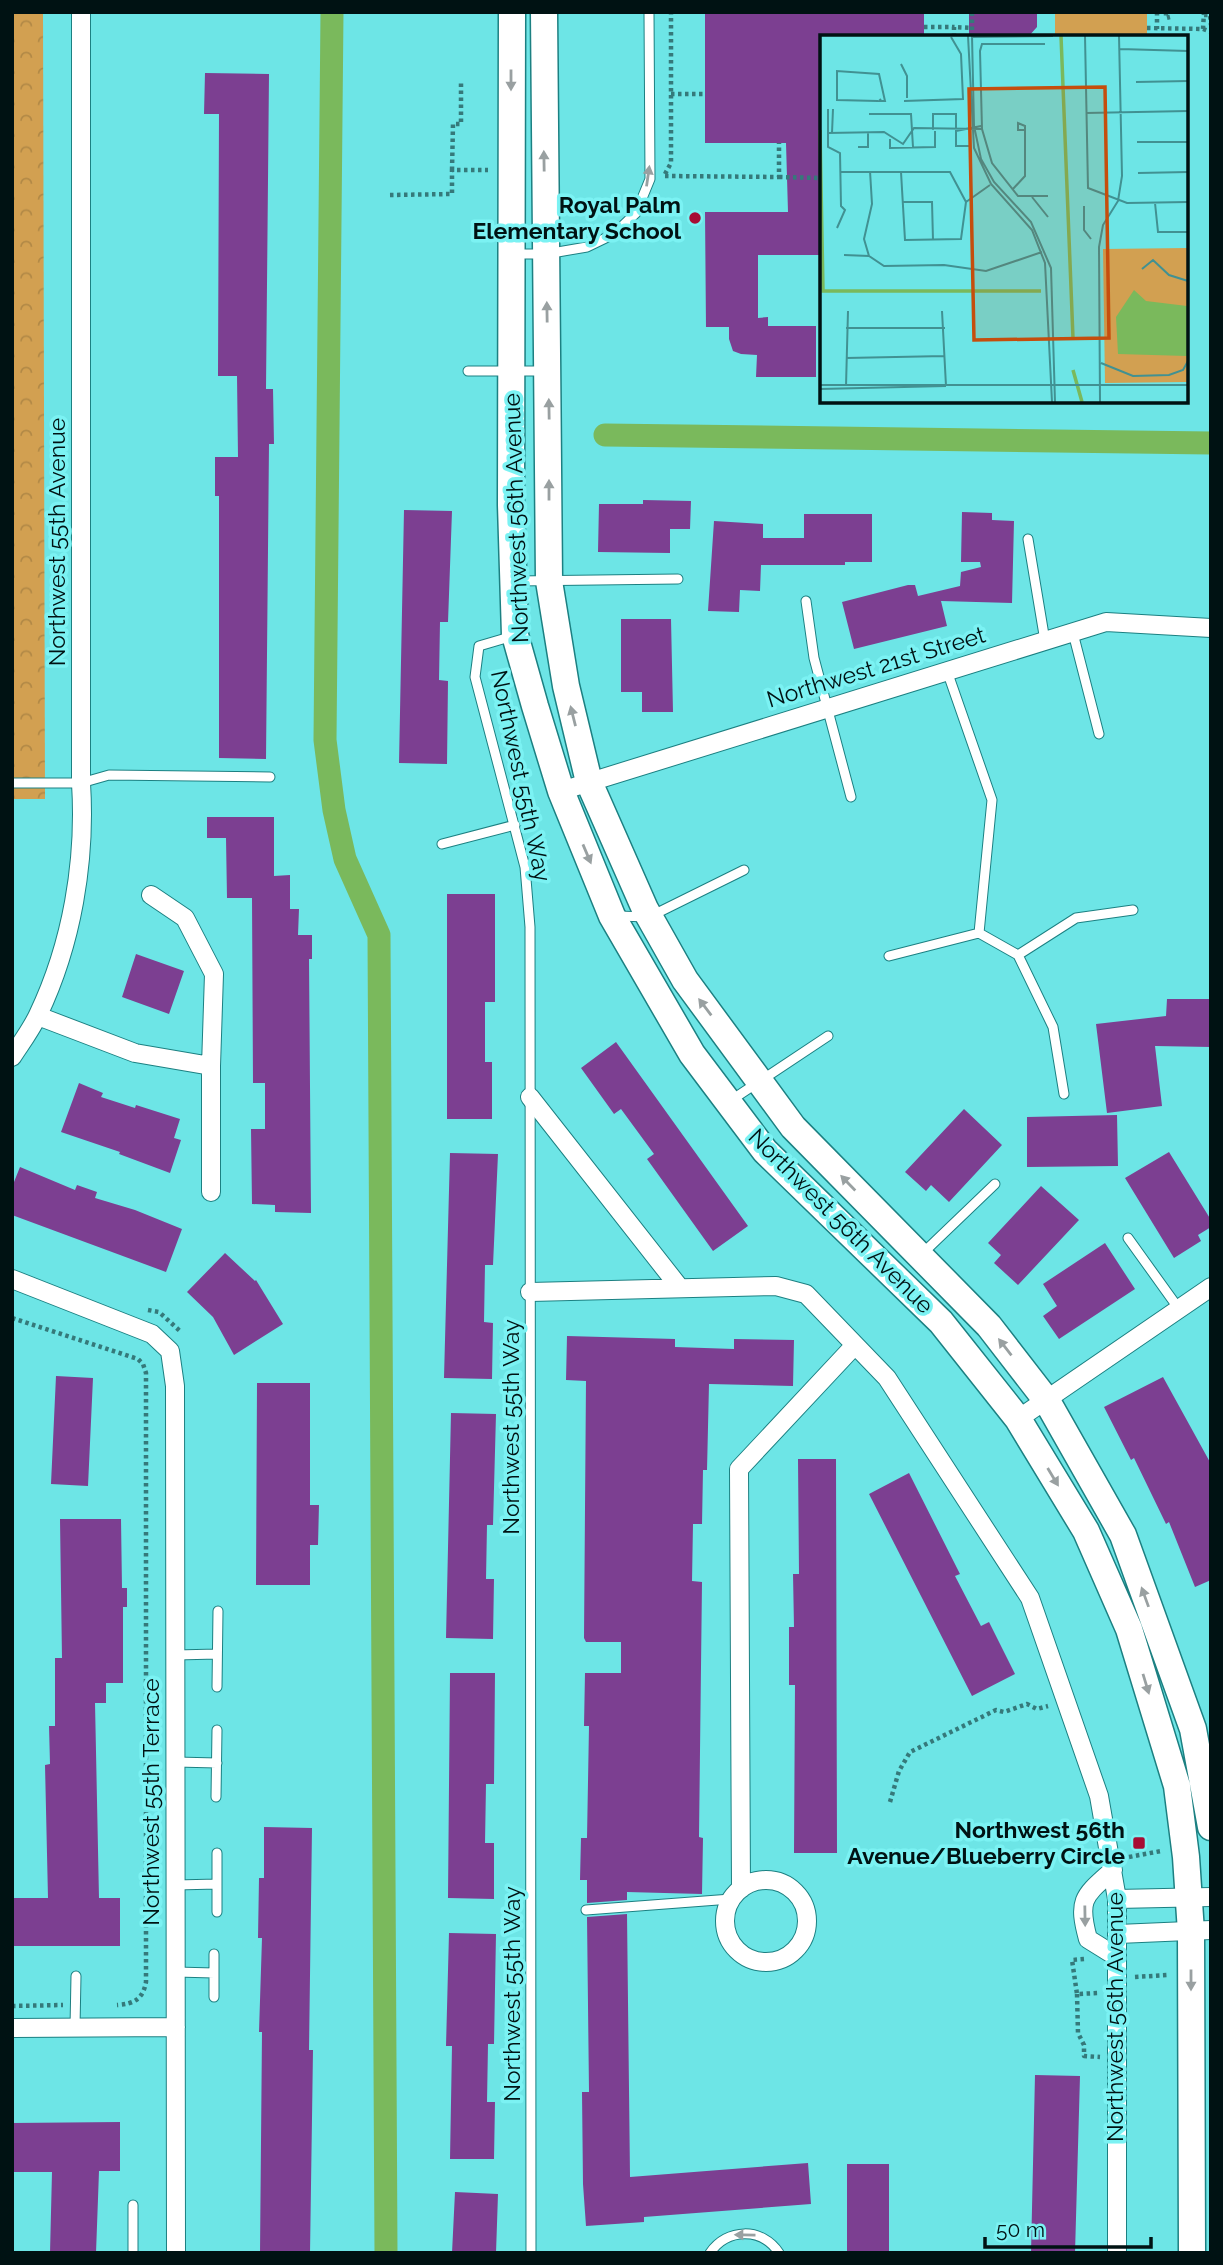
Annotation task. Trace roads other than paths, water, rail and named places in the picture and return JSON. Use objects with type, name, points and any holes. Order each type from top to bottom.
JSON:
[{"type":"street","name":"Northwest 55th Avenue","points":[[12,1057],[38,1016],[69,936],[84,824],[81,12]]},
{"type":"street","name":"Northwest 56th Avenue","points":[[512,12],[511,505],[515,635],[561,791],[612,916],[692,1054],[765,1151],[942,1322],[1018,1419],[1086,1531],[1129,1629],[1177,1786],[1200,1898],[1192,2253]]},
{"type":"street","name":"Northwest 56th Avenue","points":[[544,12],[549,581],[566,686],[589,782],[649,917],[685,980],[793,1127],[989,1326],[1047,1401],[1123,1535],[1193,1729],[1211,1827]]},
{"type":"street","name":"Northwest 21st Street","points":[[561,791],[1106,622],[1211,628]]},
{"type":"street","points":[[151,895],[185,918],[214,974],[211,1192]]},
{"type":"street","points":[[38,1016],[135,1053],[211,1066]]},
{"type":"street","points":[[530,1097],[680,1288]]},
{"type":"street","name":"Northwest 55th Terrace","points":[[12,1279],[152,1334],[170,1351],[175,1386],[176,2253]]},
{"type":"street","name":"Northwest 56th Avenue","points":[[530,1292],[776,1286],[806,1294],[887,1378],[1030,1598],[1099,1796],[1117,1899],[1117,2253]]},
{"type":"street","points":[[1018,1419],[1211,1287]]},
{"type":"street","points":[[736,1894],[753,1882],[768,1880],[782,1883],[794,1891],[805,1909],[806,1930],[801,1944],[791,1954],[779,1960],[764,1962],[750,1959],[738,1952],[725,1927],[725,1913],[736,1894],[739,1469],[855,1345]]},
{"type":"street","points":[[1113,1870],[1087,1894],[1082,1916],[1088,1939],[1117,1957]]},
{"type":"street","points":[[1117,1899],[1200,1898]]},
{"type":"street","points":[[1118,1934],[1201,1931]]},
{"type":"street","points":[[12,2028],[176,2027]]},
{"type":"lane","points":[[511,254],[546,254],[587,247],[614,234],[636,213],[650,180],[649,12]]},
{"type":"lane","points":[[468,371],[548,371]]},
{"type":"lane","points":[[1028,539],[1045,641]]},
{"type":"lane","points":[[513,582],[678,579]]},
{"type":"lane","points":[[806,601],[814,658],[851,797]]},
{"type":"lane","points":[[1073,633],[1099,734]]},
{"type":"lane","name":"Northwest 55th Way","points":[[515,635],[479,646],[475,677],[526,867],[530,927],[531,2253]]},
{"type":"lane","points":[[947,671],[992,800],[979,933]]},
{"type":"lane","points":[[12,783],[82,783],[109,775],[270,777]]},
{"type":"lane","points":[[442,844],[515,825]]},
{"type":"lane","points":[[612,916],[649,917],[744,870]]},
{"type":"lane","points":[[1018,955],[1076,918],[1133,910]]},
{"type":"lane","points":[[888,956],[979,933],[1018,955],[1053,1027],[1064,1094]]},
{"type":"lane","points":[[729,1103],[828,1036]]},
{"type":"lane","points":[[920,1255],[995,1184]]},
{"type":"lane","points":[[1128,1238],[1179,1309]]},
{"type":"lane","points":[[216,1687],[219,1611]]},
{"type":"lane","points":[[176,1655],[217,1654]]},
{"type":"lane","points":[[216,1797],[217,1730]]},
{"type":"lane","points":[[176,1762],[217,1763]]},
{"type":"lane","points":[[217,1853],[217,1912]]},
{"type":"lane","points":[[176,1885],[217,1884]]},
{"type":"lane","points":[[586,1910],[736,1894]]},
{"type":"lane","points":[[214,1954],[214,1997]]},
{"type":"lane","points":[[176,1972],[214,1973]]},
{"type":"lane","points":[[75,2028],[76,1976]]},
{"type":"lane","points":[[133,2205],[133,2253]]},
{"type":"lane","points":[[710,2253],[722,2240],[736,2234],[750,2234],[764,2238],[779,2253]]},
{"type":"waterway","points":[[332,12],[325,740],[334,810],[345,859],[379,935],[386,2253]]},
{"type":"waterway","points":[[605,435],[1211,443]]},
{"type":"place","name":"Royal Palm Elementary School","points":[[695,218]]},
{"type":"place","name":"Northwest 56th Avenue/Blueberry Circle","points":[[1139,1843]]}]
